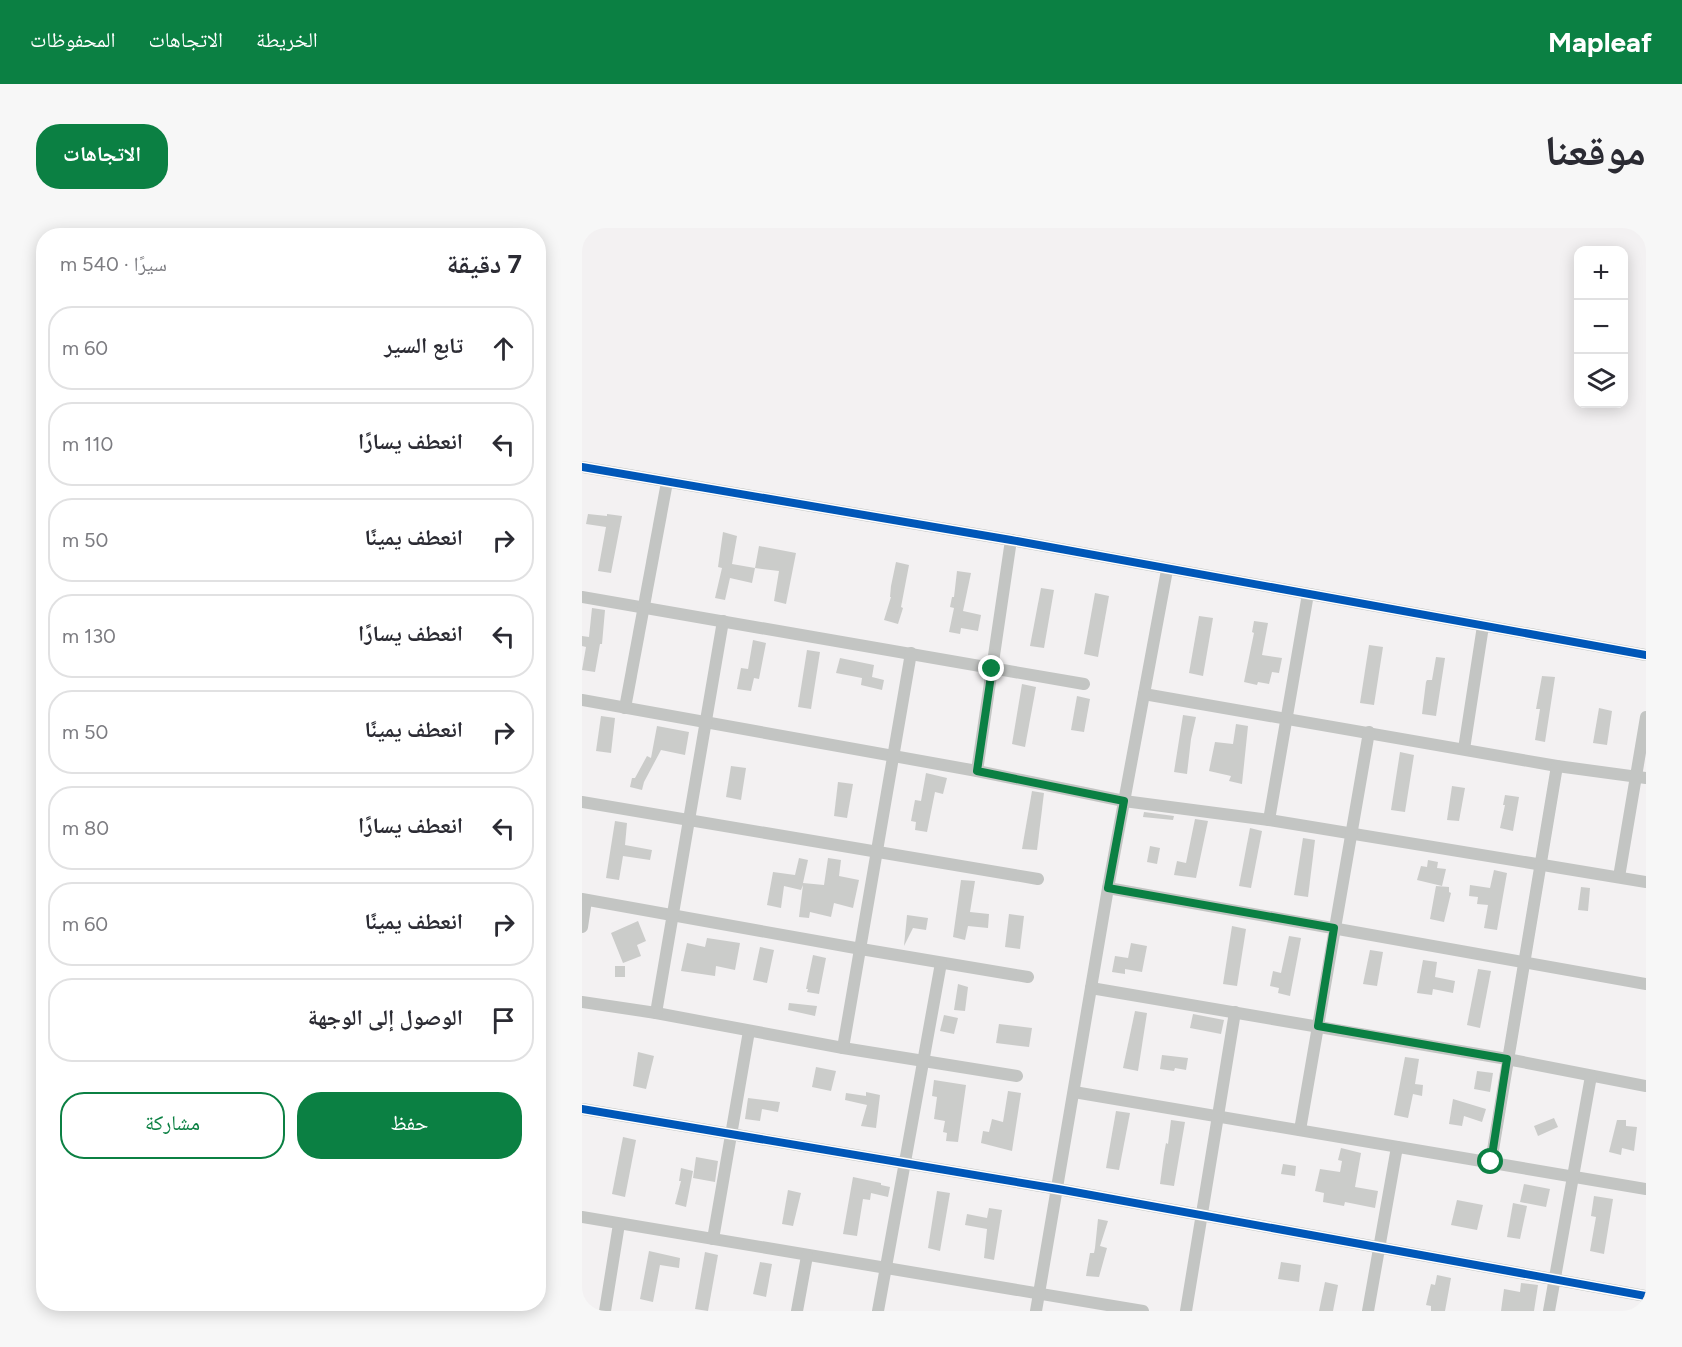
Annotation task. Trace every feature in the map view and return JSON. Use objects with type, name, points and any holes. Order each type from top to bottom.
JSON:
[{"type":"street","points":[[582,467],[1011,540],[1646,655]]},
{"type":"street","points":[[625,708],[667,482]]},
{"type":"street","points":[[977,771],[1011,540]]},
{"type":"street","points":[[1036,1311],[1108,888],[1167,570]]},
{"type":"street","points":[[1269,820],[1308,594]]},
{"type":"street","points":[[582,597],[911,652],[992,669],[1084,684]]},
{"type":"street","points":[[656,1013],[723,621]]},
{"type":"street","points":[[1464,749],[1483,626]]},
{"type":"street","points":[[843,1048],[911,652]]},
{"type":"street","points":[[1144,694],[1557,766],[1641,777]]},
{"type":"street","points":[[582,700],[977,771],[1124,801],[1269,820],[1646,882]]},
{"type":"street","points":[[1619,877],[1641,777],[1646,717]]},
{"type":"street","points":[[1300,1130],[1369,732]]},
{"type":"street","points":[[1491,1162],[1557,766]]},
{"type":"street","points":[[582,802],[1038,879]]},
{"type":"street","points":[[1108,888],[1646,984]]},
{"type":"street","points":[[582,927],[584,899],[1028,977]]},
{"type":"street","points":[[878,1311],[941,963]]},
{"type":"street","points":[[1091,988],[1507,1059],[1646,1086]]},
{"type":"street","points":[[582,1002],[1017,1076]]},
{"type":"street","points":[[1186,1311],[1235,1012]]},
{"type":"street","points":[[713,1239],[749,1031]]},
{"type":"street","points":[[1549,1311],[1591,1076]]},
{"type":"street","points":[[1074,1092],[1646,1189]]},
{"type":"street","points":[[582,1110],[1058,1189],[1646,1296]]},
{"type":"street","points":[[1368,1311],[1396,1147]]},
{"type":"street","points":[[582,1217],[1143,1311]]},
{"type":"street","points":[[605,1311],[619,1224]]},
{"type":"street","points":[[797,1311],[807,1256]]},
{"type":"building","points":[[588,514],[622,516],[611,573],[598,571],[606,527],[586,524]]},
{"type":"building","points":[[723,532],[737,536],[732,564],[755,568],[752,583],[730,578],[725,600],[715,598],[722,568],[718,567]]},
{"type":"building","points":[[759,546],[796,553],[786,604],[774,601],[779,571],[755,568]]},
{"type":"building","points":[[896,562],[909,565],[901,607],[903,608],[898,624],[884,620],[891,597]]},
{"type":"building","points":[[957,571],[971,573],[963,611],[981,615],[978,631],[961,628],[960,634],[949,632],[954,608],[950,607],[952,597],[954,597]]},
{"type":"building","points":[[1041,588],[1054,590],[1044,648],[1030,646]]},
{"type":"building","points":[[1095,593],[1109,596],[1098,657],[1084,654]]},
{"type":"building","points":[[592,608],[605,610],[602,644],[600,644],[595,672],[582,670],[586,647],[582,646],[582,636],[589,637]]},
{"type":"building","points":[[1199,616],[1213,618],[1203,676],[1189,673]]},
{"type":"building","points":[[1254,621],[1268,623],[1262,655],[1282,658],[1279,673],[1272,672],[1269,684],[1258,682],[1257,685],[1244,682],[1254,633],[1252,632]]},
{"type":"building","points":[[753,640],[766,643],[759,679],[754,678],[751,691],[737,689],[741,668],[748,669]]},
{"type":"building","points":[[1369,645],[1383,647],[1374,705],[1360,703]]},
{"type":"building","points":[[807,650],[820,652],[811,709],[798,707]]},
{"type":"building","points":[[1436,657],[1445,658],[1436,716],[1422,714],[1426,682],[1432,680]]},
{"type":"building","points":[[840,658],[874,665],[872,677],[884,680],[882,690],[861,685],[862,678],[836,673]]},
{"type":"building","points":[[1542,676],[1555,677],[1545,742],[1535,740],[1540,709],[1536,709]]},
{"type":"building","points":[[1022,684],[1036,687],[1025,747],[1012,744]]},
{"type":"building","points":[[1077,696],[1090,699],[1084,732],[1071,730]]},
{"type":"building","points":[[1599,708],[1612,711],[1607,745],[1593,743]]},
{"type":"building","points":[[1183,715],[1196,717],[1187,774],[1174,772]]},
{"type":"building","points":[[601,716],[615,718],[611,753],[596,751]]},
{"type":"building","points":[[1236,724],[1248,726],[1242,784],[1229,781],[1231,776],[1209,771],[1215,742],[1233,744]]},
{"type":"building","points":[[657,726],[689,732],[685,755],[661,750],[642,790],[630,787],[632,778],[635,778],[647,756],[651,758]]},
{"type":"building","points":[[1400,752],[1414,755],[1405,812],[1391,810]]},
{"type":"building","points":[[731,766],[746,768],[741,800],[726,797]]},
{"type":"building","points":[[926,773],[947,778],[943,794],[935,792],[927,832],[915,830],[916,822],[911,821],[915,800],[921,801]]},
{"type":"building","points":[[838,782],[853,784],[847,818],[834,816]]},
{"type":"building","points":[[1452,786],[1465,788],[1459,821],[1447,820]]},
{"type":"building","points":[[1032,791],[1044,793],[1037,850],[1022,849]]},
{"type":"building","points":[[1505,795],[1519,797],[1513,831],[1500,828]]},
{"type":"building","points":[[1144,812],[1174,816],[1173,820],[1143,817]]},
{"type":"building","points":[[1195,819],[1208,821],[1196,878],[1174,875],[1177,861],[1186,863]]},
{"type":"building","points":[[615,821],[627,823],[625,845],[652,850],[650,860],[623,856],[619,880],[606,878]]},
{"type":"building","points":[[1250,828],[1262,831],[1251,888],[1239,886]]},
{"type":"building","points":[[1303,838],[1315,840],[1308,897],[1294,895]]},
{"type":"building","points":[[1150,846],[1160,848],[1157,864],[1147,862]]},
{"type":"building","points":[[799,858],[808,860],[803,883],[824,885],[828,858],[841,860],[839,876],[859,880],[853,908],[834,903],[831,917],[810,912],[809,918],[799,917],[803,885],[801,890],[784,886],[781,908],[767,905],[773,872],[795,875]]},
{"type":"building","points":[[1428,860],[1438,862],[1437,868],[1446,869],[1442,886],[1417,880],[1421,866],[1427,867]]},
{"type":"building","points":[[1494,870],[1507,873],[1497,930],[1484,928],[1488,905],[1477,904],[1478,897],[1469,896],[1470,885],[1490,888]]},
{"type":"building","points":[[961,880],[975,881],[970,912],[989,914],[988,928],[968,926],[965,940],[953,937]]},
{"type":"building","points":[[1436,886],[1449,887],[1451,893],[1444,922],[1430,919]]},
{"type":"building","points":[[1581,887],[1590,888],[1588,911],[1578,910]]},
{"type":"building","points":[[1009,914],[1024,916],[1020,949],[1005,947]]},
{"type":"building","points":[[907,915],[928,918],[926,930],[913,928],[904,946]]},
{"type":"building","points":[[638,921],[646,941],[637,945],[641,956],[623,963],[611,933]]},
{"type":"building","points":[[1232,926],[1246,929],[1237,986],[1223,984]]},
{"type":"building","points":[[1289,936],[1301,938],[1290,996],[1278,993],[1279,988],[1270,986],[1273,971],[1281,973]]},
{"type":"building","points":[[707,938],[740,943],[735,970],[716,966],[715,976],[681,971],[687,943],[705,947]]},
{"type":"building","points":[[1131,943],[1147,946],[1142,972],[1125,969],[1125,974],[1112,972],[1115,956],[1128,958]]},
{"type":"building","points":[[760,947],[774,950],[767,983],[753,980]]},
{"type":"building","points":[[1370,950],[1383,952],[1377,986],[1363,984]]},
{"type":"building","points":[[813,955],[826,958],[819,994],[807,992],[808,989],[806,989]]},
{"type":"building","points":[[1423,960],[1437,962],[1435,977],[1455,981],[1453,993],[1433,989],[1432,995],[1417,993]]},
{"type":"building","points":[[615,966],[625,966],[625,977],[615,977]]},
{"type":"building","points":[[1478,969],[1491,971],[1480,1028],[1467,1025]]},
{"type":"building","points":[[958,984],[968,987],[965,1011],[954,1010]]},
{"type":"building","points":[[789,1003],[817,1006],[815,1016],[788,1010]]},
{"type":"building","points":[[1135,1011],[1147,1013],[1138,1071],[1123,1068]]},
{"type":"building","points":[[1193,1014],[1224,1020],[1221,1034],[1190,1028]]},
{"type":"building","points":[[944,1015],[958,1018],[954,1034],[940,1031]]},
{"type":"building","points":[[999,1024],[1032,1028],[1029,1047],[996,1043]]},
{"type":"building","points":[[638,1052],[654,1056],[646,1089],[633,1086]]},
{"type":"building","points":[[1162,1055],[1188,1058],[1186,1070],[1160,1069]]},
{"type":"building","points":[[1405,1057],[1419,1059],[1415,1084],[1423,1085],[1422,1096],[1413,1094],[1408,1118],[1394,1115]]},
{"type":"building","points":[[816,1067],[836,1071],[831,1091],[812,1087]]},
{"type":"building","points":[[1477,1071],[1493,1073],[1490,1092],[1474,1089]]},
{"type":"building","points":[[934,1080],[966,1085],[958,1142],[946,1141],[947,1133],[943,1132],[945,1121],[934,1119],[937,1097],[932,1096]]},
{"type":"building","points":[[1008,1091],[1021,1093],[1012,1151],[981,1143],[983,1131],[989,1132],[992,1119],[1003,1122]]},
{"type":"building","points":[[866,1092],[880,1095],[876,1128],[861,1126],[867,1105],[845,1100],[846,1093],[866,1096]]},
{"type":"building","points":[[748,1098],[780,1102],[778,1112],[762,1109],[760,1121],[745,1119]]},
{"type":"building","points":[[1453,1099],[1486,1109],[1482,1122],[1464,1116],[1462,1126],[1449,1124]]},
{"type":"building","points":[[1116,1111],[1130,1113],[1119,1170],[1106,1168]]},
{"type":"building","points":[[1554,1118],[1558,1127],[1538,1136],[1534,1126]]},
{"type":"building","points":[[1171,1120],[1185,1122],[1174,1186],[1160,1184]]},
{"type":"building","points":[[1617,1120],[1626,1120],[1626,1126],[1637,1127],[1634,1151],[1622,1148],[1621,1155],[1609,1152]]},
{"type":"building","points":[[623,1137],[636,1140],[625,1197],[612,1194]]},
{"type":"building","points":[[1341,1148],[1361,1153],[1355,1187],[1378,1191],[1375,1208],[1345,1202],[1344,1206],[1323,1202],[1324,1193],[1315,1191],[1320,1169],[1340,1172],[1342,1161],[1338,1160]]},
{"type":"building","points":[[696,1157],[718,1161],[715,1182],[693,1178]]},
{"type":"building","points":[[1283,1164],[1296,1166],[1295,1176],[1281,1174]]},
{"type":"building","points":[[681,1168],[693,1171],[686,1207],[675,1204],[681,1181],[679,1181]]},
{"type":"building","points":[[853,1177],[890,1187],[888,1197],[871,1193],[870,1200],[863,1199],[857,1236],[843,1234]]},
{"type":"building","points":[[1524,1184],[1550,1189],[1546,1207],[1520,1202]]},
{"type":"building","points":[[788,1190],[801,1193],[793,1226],[782,1224]]},
{"type":"building","points":[[937,1191],[950,1193],[940,1251],[928,1248]]},
{"type":"building","points":[[1594,1196],[1613,1199],[1604,1254],[1590,1251],[1596,1217],[1591,1216]]},
{"type":"building","points":[[1457,1200],[1483,1205],[1477,1230],[1451,1225]]},
{"type":"building","points":[[1513,1203],[1527,1206],[1520,1239],[1507,1237]]},
{"type":"building","points":[[989,1208],[1002,1210],[994,1260],[984,1258],[987,1229],[965,1225],[967,1214],[987,1218]]},
{"type":"building","points":[[1098,1219],[1108,1221],[1100,1246],[1107,1248],[1099,1277],[1086,1276],[1090,1253],[1094,1253]]},
{"type":"building","points":[[649,1251],[680,1258],[679,1268],[660,1265],[653,1302],[640,1299]]},
{"type":"building","points":[[705,1252],[718,1255],[708,1311],[695,1309]]},
{"type":"building","points":[[760,1262],[772,1264],[766,1297],[753,1294]]},
{"type":"building","points":[[1281,1262],[1301,1265],[1299,1282],[1278,1279]]},
{"type":"building","points":[[1437,1275],[1451,1278],[1445,1311],[1431,1311],[1431,1306],[1426,1305],[1431,1284],[1435,1285]]},
{"type":"building","points":[[1325,1282],[1338,1285],[1333,1311],[1319,1311]]},
{"type":"building","points":[[1521,1283],[1538,1285],[1534,1311],[1501,1311],[1504,1289],[1520,1292]]},
{"type":"cycle path","points":[[582,467],[1011,540],[1646,655]]},
{"type":"cycle path","points":[[582,1109],[1058,1189],[1646,1296]]},
{"type":"route","points":[[992,669],[977,771],[1124,801],[1108,888],[1334,928],[1318,1026],[1507,1059],[1491,1162]]}]
